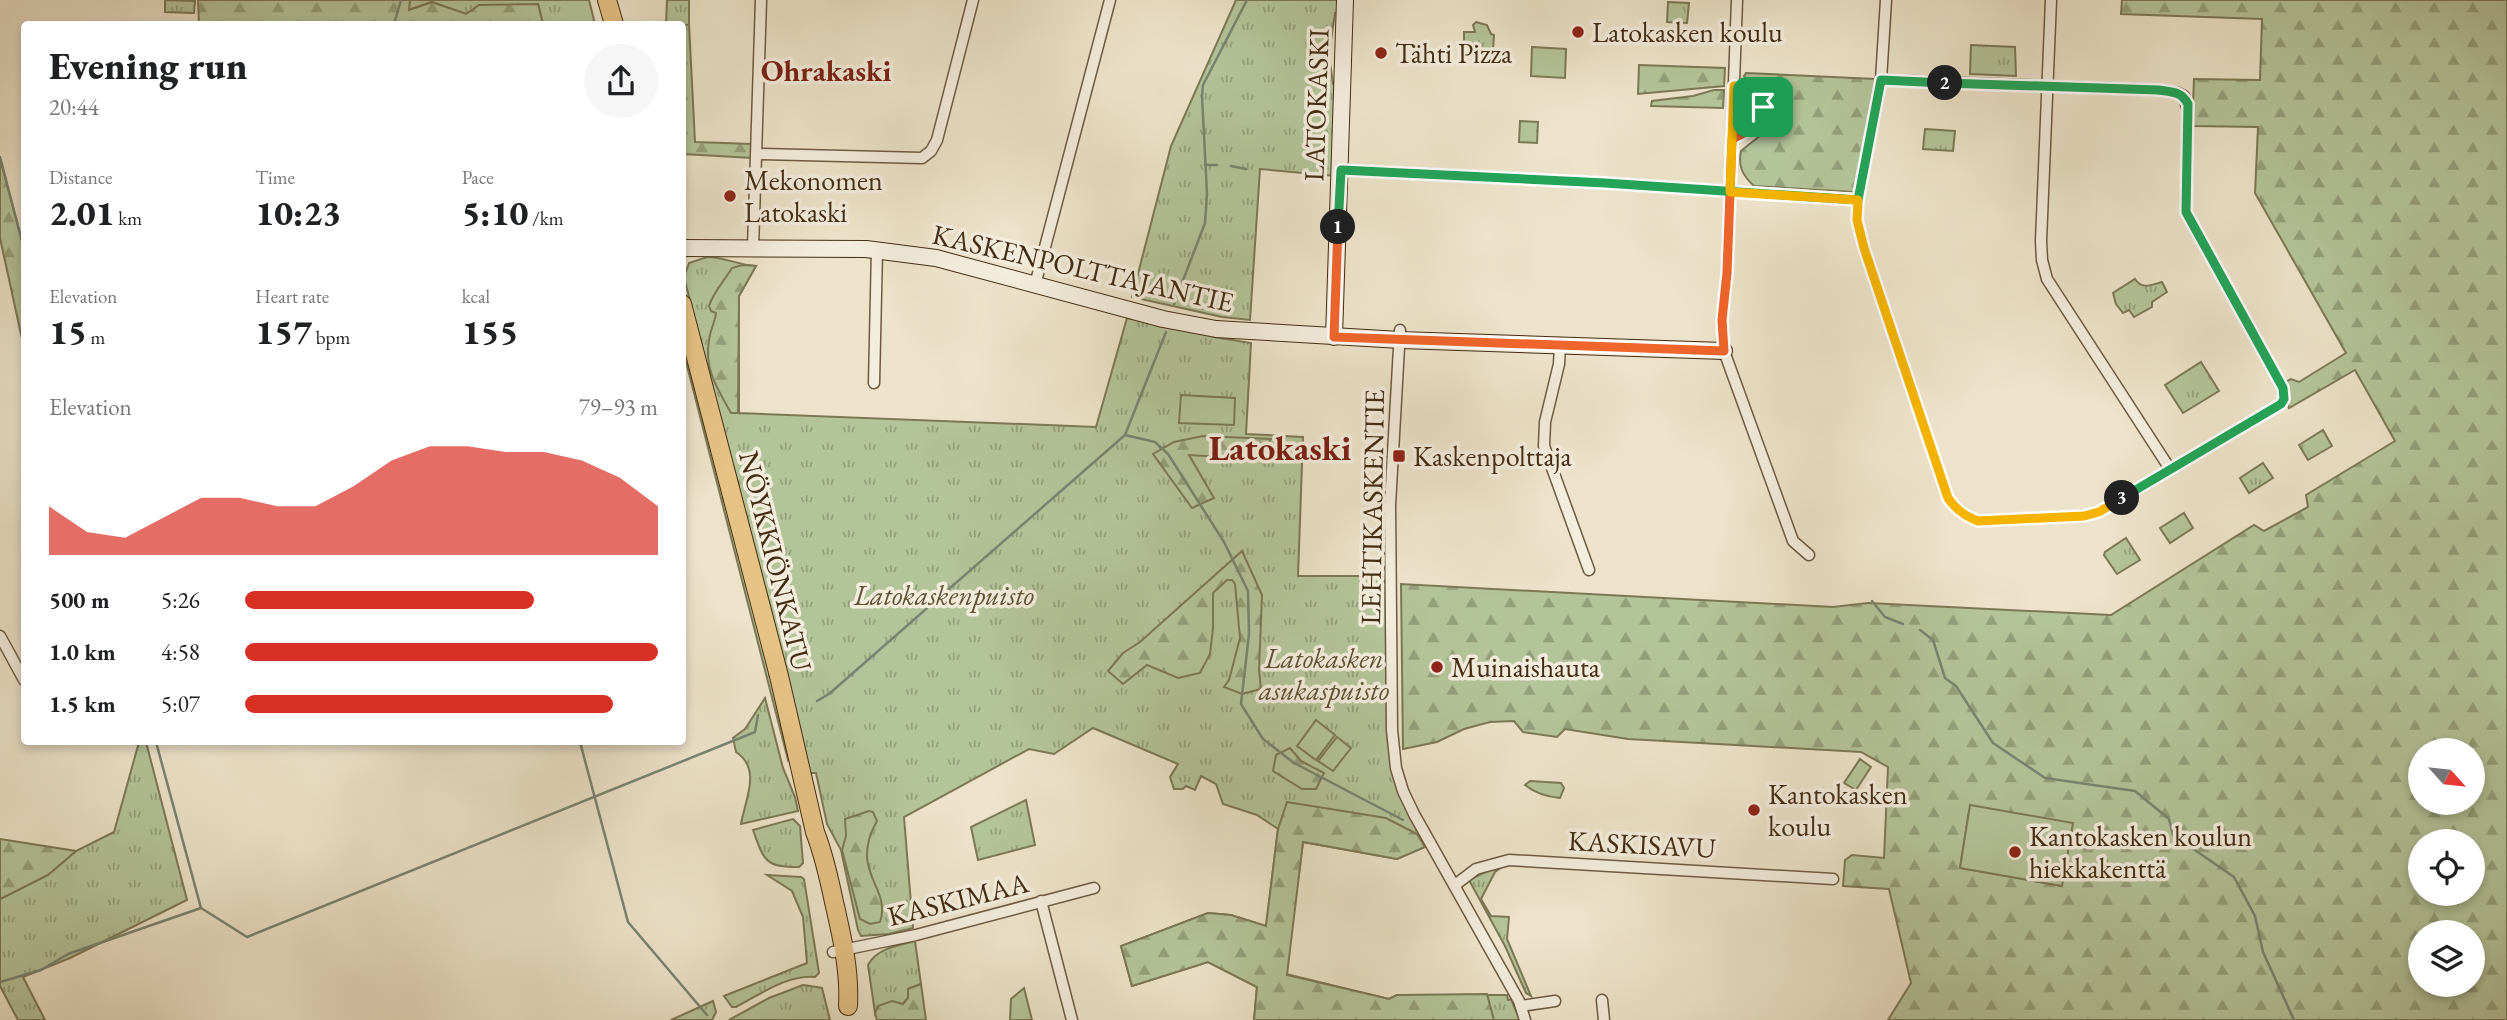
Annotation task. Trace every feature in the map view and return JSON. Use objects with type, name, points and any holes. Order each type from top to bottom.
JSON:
[{"type":"main road","points":[[607,0],[613,21]]},
{"type":"main road","name":"NÖYKKIÖNKATU","points":[[686,319],[779,676],[815,832],[823,852],[839,951],[838,984],[849,1013]]},
{"type":"street","points":[[753,248],[761,0]]},
{"type":"street","points":[[757,154],[927,156],[937,139],[973,0]]},
{"type":"street","points":[[1035,285],[1110,0]]},
{"type":"street","name":"LATOKASKI","points":[[1334,337],[1345,0]]},
{"type":"street","points":[[1737,0],[1727,273],[1722,320],[1724,351],[1794,541],[1809,555]]},
{"type":"street","points":[[1881,80],[2158,90],[2184,96],[2188,111],[2186,212],[2283,388],[2284,399],[2281,404],[2092,514],[1978,521],[1959,511],[1948,498],[1857,220],[1858,200],[1881,80],[1886,0]]},
{"type":"street","points":[[2051,0],[2041,241],[2044,270],[2047,279],[2169,469]]},
{"type":"street","points":[[1732,139],[1746,133],[1758,123],[1763,107],[1758,93],[1734,86]]},
{"type":"street","points":[[1341,170],[1858,200]]},
{"type":"street","name":"KASKENPOLTTAJANTIE","points":[[686,248],[877,250],[936,258],[1163,319],[1216,329],[1334,337],[1400,335],[1724,351]]},
{"type":"street","points":[[874,383],[877,250]]},
{"type":"street","name":"LEHTIKASKENTIE","points":[[1400,335],[1390,505],[1392,730],[1396,768],[1414,814],[1521,1006],[1525,1020]]},
{"type":"street","points":[[1560,345],[1559,364],[1545,422],[1544,446],[1588,570]]},
{"type":"street","points":[[0,636],[21,674]]},
{"type":"street","name":"KASKISAVU","points":[[1455,885],[1476,869],[1509,860],[1833,879]]},
{"type":"street","name":"KASKIMAA","points":[[839,951],[916,935],[1094,888]]},
{"type":"street","points":[[1041,901],[1072,1020]]},
{"type":"street","points":[[1602,1000],[1604,1020]]},
{"type":"street","points":[[1521,1006],[1555,1001]]},
{"type":"green space","points":[[165,0],[195,1],[194,13],[165,12]]},
{"type":"green space","points":[[198,0],[410,0],[409,10],[432,2],[466,14],[479,5],[538,4],[542,21],[199,21]]},
{"type":"green space","points":[[410,0],[589,0],[594,21],[542,21],[538,4],[466,14],[432,2],[408,10]]},
{"type":"green space","points":[[667,0],[689,0],[689,25],[686,25],[686,21],[666,21]]},
{"type":"green space","points":[[1236,0],[1339,0],[1339,13],[1335,13],[1328,61],[1333,84],[1337,85],[1335,176],[1260,169],[1250,320],[1222,317],[1132,297],[1171,146]]},
{"type":"green space","points":[[2122,0],[2507,0],[2507,1020],[1888,1020],[1911,983],[1889,889],[1843,886],[1845,860],[1852,855],[1884,858],[1888,767],[1861,752],[1628,739],[1565,729],[1557,737],[1523,732],[1514,721],[1490,722],[1464,729],[1437,742],[1403,749],[1401,584],[1833,607],[1868,603],[2111,615],[2254,525],[2264,531],[2308,507],[2306,495],[2395,441],[2355,370],[2289,408],[2285,382],[2291,379],[2299,382],[2346,353],[2255,193],[2258,127],[2192,126],[2194,79],[2260,80],[2262,19],[2121,14]],"holes":[[[1969,811],[2062,886],[1960,868]]]},
{"type":"green space","points":[[1668,2],[1689,3],[1687,23],[1667,22]]},
{"type":"green space","points":[[1476,22],[1487,25],[1494,35],[1493,51],[1464,51],[1464,32],[1475,32],[1473,25]]},
{"type":"green space","points":[[686,25],[689,25],[695,142],[753,144],[752,158],[686,154]]},
{"type":"green space","points":[[1971,45],[2015,47],[2016,76],[1970,74]]},
{"type":"green space","points":[[1532,47],[1566,49],[1565,78],[1531,76]]},
{"type":"green space","points":[[1639,65],[1725,68],[1724,86],[1638,94]]},
{"type":"green space","points":[[1746,73],[1875,79],[1854,192],[1754,186],[1750,182],[1741,166],[1741,151],[1769,127],[1774,113],[1770,91],[1772,89],[1768,84],[1746,79]]},
{"type":"green space","points":[[1724,90],[1723,108],[1651,106],[1652,101],[1693,96]]},
{"type":"green space","points":[[1750,94],[1755,100],[1755,112],[1749,123],[1742,125],[1742,96]]},
{"type":"green space","points":[[1520,121],[1538,122],[1537,143],[1519,142]]},
{"type":"green space","points":[[1925,129],[1955,131],[1953,151],[1923,149]]},
{"type":"green space","points":[[0,158],[21,238],[21,334],[0,238]]},
{"type":"green space","name":"Latokaskenpuisto","points":[[707,257],[756,266],[739,296],[739,413],[1096,427],[1127,318],[1251,343],[1246,434],[1303,437],[1298,576],[1384,576],[1387,596],[1388,740],[1392,765],[1429,845],[1397,859],[1303,842],[1286,974],[1389,999],[1397,995],[1507,995],[1520,1020],[1254,1020],[1257,987],[1208,962],[1132,986],[1121,946],[1208,913],[1231,915],[1266,926],[1278,829],[1257,815],[1223,804],[1216,784],[1201,776],[1195,790],[1186,786],[1183,789],[1174,789],[1170,777],[1178,764],[1093,728],[1054,754],[1029,749],[904,817],[913,928],[889,934],[861,936],[841,850],[827,824],[816,773],[808,773],[686,285],[689,263]]},
{"type":"green space","points":[[742,265],[756,266],[739,296],[738,413],[731,413],[717,387],[708,360],[709,340],[716,313],[711,311],[709,306],[732,268]]},
{"type":"green space","points":[[2135,279],[2144,286],[2162,282],[2167,292],[2152,302],[2152,307],[2134,317],[2129,310],[2123,313],[2116,304],[2113,293]]},
{"type":"green space","points":[[686,342],[791,754],[788,760],[686,362]]},
{"type":"green space","points":[[2201,362],[2219,391],[2183,413],[2165,385]]},
{"type":"green space","points":[[1181,395],[1235,398],[1234,425],[1179,423]]},
{"type":"green space","points":[[2323,430],[2332,446],[2308,460],[2299,445]]},
{"type":"green space","points":[[1203,436],[1271,439],[1258,459],[1189,455],[1214,498],[1192,508],[1153,454],[1174,442]]},
{"type":"green space","points":[[2263,463],[2273,478],[2249,493],[2240,478]]},
{"type":"green space","points":[[2184,513],[2193,528],[2170,543],[2160,528]]},
{"type":"green space","points":[[2126,538],[2140,560],[2117,574],[2104,555]]},
{"type":"green space","points":[[1242,551],[1262,595],[1259,670],[1261,689],[1242,694],[1224,687],[1229,680],[1240,638],[1235,584],[1232,580],[1227,580],[1213,593],[1210,654],[1200,673],[1178,678],[1147,665],[1123,684],[1108,671],[1123,653],[1140,642]]},
{"type":"green space","points":[[765,698],[783,768],[798,811],[741,824],[750,776],[744,759],[736,752],[733,738],[745,729]]},
{"type":"green space","points":[[1316,720],[1335,735],[1316,760],[1297,746]]},
{"type":"green space","points":[[1337,737],[1351,748],[1333,771],[1318,761]]},
{"type":"green space","points":[[138,745],[147,745],[187,900],[70,958],[23,977],[45,1020],[18,1020],[0,986],[0,899],[48,875],[76,851],[114,832]]},
{"type":"green space","points":[[1290,748],[1301,761],[1324,773],[1316,789],[1302,789],[1273,771],[1276,755]]},
{"type":"green space","points":[[1860,759],[1871,767],[1856,790],[1844,783]]},
{"type":"green space","points":[[1530,781],[1561,783],[1564,788],[1560,798],[1551,797],[1525,785]]},
{"type":"green space","points":[[1026,800],[1035,845],[978,860],[971,827]]},
{"type":"green space","points":[[1287,802],[1386,818],[1417,834],[1425,847],[1397,859],[1303,842],[1287,975],[1389,999],[1397,995],[1487,994],[1494,1020],[1254,1020],[1257,987],[1208,962],[1132,986],[1121,946],[1208,913],[1231,915],[1266,926],[1278,829]]},
{"type":"green space","name":"Kantokasken koulun hiekkakenttä","points":[[1970,805],[2073,823],[2062,886],[1960,868]]},
{"type":"green space","points":[[873,812],[877,821],[869,839],[868,866],[881,899],[882,910],[880,922],[870,924],[860,919],[842,850],[846,836],[845,819]]},
{"type":"green space","points":[[793,819],[800,826],[803,863],[799,867],[779,866],[763,855],[753,830]]},
{"type":"green space","points":[[0,839],[76,851],[48,875],[0,899]]},
{"type":"green space","points":[[1497,866],[1499,869],[1481,899],[1491,916],[1509,917],[1507,939],[1531,996],[1526,993],[1505,946],[1469,880]]},
{"type":"green space","points":[[767,875],[804,879],[819,973],[815,977],[784,982],[732,1007],[724,996],[807,963],[803,917],[792,891]]},
{"type":"green space","points":[[915,941],[921,984],[908,989],[908,998],[903,1004],[878,1006],[875,1013],[868,965],[882,951]]},
{"type":"green space","points":[[921,984],[926,1020],[877,1020],[875,1013],[878,1006],[892,1001],[903,1004],[908,998],[908,989]]},
{"type":"green space","points":[[803,985],[822,988],[830,1020],[729,1020],[769,998]]},
{"type":"green space","points":[[1024,988],[1032,1020],[1010,1020],[1011,999]]},
{"type":"green space","points":[[713,1001],[716,1012],[712,1020],[671,1020]]},
{"type":"waterway","points":[[395,21],[401,0]]},
{"type":"waterway","points":[[1174,304],[1205,223],[1207,194],[1203,85],[1247,0]]},
{"type":"waterway","points":[[0,157],[21,238]]},
{"type":"waterway","points":[[1205,165],[1217,165]]},
{"type":"waterway","points":[[1231,166],[1246,169]]},
{"type":"waterway","points":[[817,701],[829,694],[1125,435],[1166,332]]},
{"type":"waterway","points":[[1125,435],[1155,442],[1168,454],[1224,542],[1248,591],[1249,634],[1241,704],[1263,739],[1294,763],[1403,820]]},
{"type":"waterway","points":[[1872,601],[1885,617],[1903,624]]},
{"type":"waterway","points":[[1920,630],[1933,640],[1945,678],[1956,686],[1993,743],[2045,778],[2135,791],[2169,819],[2173,835],[2234,877],[2255,916],[2263,952],[2294,1020]]},
{"type":"waterway","points":[[157,745],[201,908],[247,937],[755,732],[758,715]]},
{"type":"waterway","points":[[581,745],[628,922],[707,1015]]},
{"type":"waterway","points":[[0,982],[41,970],[68,954],[201,908]]},
{"type":"place","name":"Latokasken koulu","points":[[1578,32]]},
{"type":"place","name":"Tähti Pizza","points":[[1381,53]]},
{"type":"place","name":"Mekonomen Latokaski","points":[[730,196]]},
{"type":"place","name":"Kaskenpolttaja","points":[[1399,456]]},
{"type":"place","name":"Muinaishauta","points":[[1437,667]]},
{"type":"place","name":"Kantokasken koulu","points":[[1754,810]]},
{"type":"place","name":"Kantokasken koulun hiekkakenttä","points":[[2015,852]]},
{"type":"district","name":"Ohrakaski","points":[[826,70]]},
{"type":"district","name":"Latokaski","points":[[1280,447]]},
{"type":"route","points":[[1763,107],[1758,93],[1734,86],[1730,192],[1858,200],[1857,220],[1864,248],[1948,498],[1965,516],[1978,521],[2084,516],[2099,512],[2251,423],[2281,404],[2284,399],[2283,388],[2186,212],[2188,104],[2184,96],[2178,93],[2158,90],[1881,80],[1858,200],[1747,193],[1730,192],[1637,186],[1605,183],[1341,170],[1334,337],[1724,351],[1722,320],[1727,273],[1729,204],[1730,192],[1732,139],[1746,133],[1758,123],[1763,107]]},
{"type":"park label","name":"Latokasken asukaspuisto","points":[[1324,674]]}]
